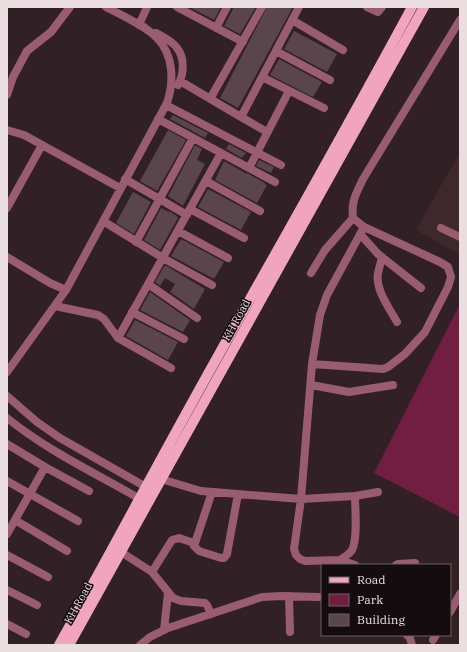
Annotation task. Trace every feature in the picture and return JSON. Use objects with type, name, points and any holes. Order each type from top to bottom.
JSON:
[{"type":"main road","name":"KH Road","points":[[69,645],[121,552],[150,489],[412,7]]},
{"type":"main road","name":"KH Road","points":[[59,645],[140,499],[161,480],[424,7]]},
{"type":"street","points":[[7,95],[12,77],[27,51],[37,45],[51,32],[70,7]]},
{"type":"street","points":[[7,372],[66,290],[120,188],[180,81],[182,60],[177,47],[154,32],[106,7]]},
{"type":"street","points":[[139,25],[147,7]]},
{"type":"street","points":[[177,7],[242,42]]},
{"type":"street","points":[[216,28],[227,7]]},
{"type":"street","points":[[210,99],[262,7]]},
{"type":"street","points":[[241,117],[299,7]]},
{"type":"street","points":[[367,7],[378,12],[382,7]]},
{"type":"street","points":[[292,20],[343,50]]},
{"type":"street","points":[[421,288],[382,258],[353,218],[353,200],[363,179],[460,20]]},
{"type":"street","points":[[139,25],[157,37],[165,47],[170,60],[172,90],[167,104]]},
{"type":"street","points":[[276,51],[330,80]]},
{"type":"street","points":[[262,77],[324,108]]},
{"type":"street","points":[[180,81],[267,132]]},
{"type":"street","points":[[248,168],[289,91]]},
{"type":"street","points":[[167,104],[256,153],[281,165]]},
{"type":"street","points":[[158,120],[275,182]]},
{"type":"street","points":[[7,130],[24,135],[120,188]]},
{"type":"street","points":[[136,242],[193,138]]},
{"type":"street","points":[[7,208],[42,145]]},
{"type":"street","points":[[118,338],[221,153]]},
{"type":"street","points":[[125,179],[160,199],[244,238]]},
{"type":"street","points":[[206,181],[260,211]]},
{"type":"street","points":[[311,273],[325,250],[353,218]]},
{"type":"street","points":[[103,221],[163,258],[212,285]]},
{"type":"street","points":[[441,228],[460,237]]},
{"type":"street","points":[[352,564],[340,560],[305,561],[300,559],[294,549],[301,499],[312,364],[320,315],[327,295],[362,230]]},
{"type":"street","points":[[312,364],[383,369],[388,367],[405,354],[425,332],[448,287],[450,277],[448,267],[440,262],[362,230]]},
{"type":"street","points":[[178,231],[228,258]]},
{"type":"street","points":[[7,257],[50,283],[66,290]]},
{"type":"street","points":[[382,258],[378,274],[379,286],[397,322]]},
{"type":"street","points":[[148,284],[197,318]]},
{"type":"street","points":[[55,306],[98,315],[104,319],[118,338],[171,368]]},
{"type":"street","points":[[132,312],[184,339]]},
{"type":"street","points":[[310,385],[349,392],[393,385]]},
{"type":"street","points":[[7,396],[37,422],[60,438],[150,489]]},
{"type":"street","points":[[7,418],[24,432],[58,454],[140,499]]},
{"type":"street","points":[[7,444],[89,491]]},
{"type":"street","points":[[7,534],[45,467]]},
{"type":"street","points":[[161,480],[201,491],[301,499],[355,496],[378,492]]},
{"type":"street","points":[[7,481],[78,521]]},
{"type":"street","points":[[212,492],[194,543],[199,551],[221,558],[226,556],[238,494]]},
{"type":"street","points":[[340,560],[352,551],[354,545],[355,496]]},
{"type":"street","points":[[15,520],[67,551]]},
{"type":"street","points":[[152,572],[172,540],[179,538],[194,543]]},
{"type":"street","points":[[121,552],[152,572],[173,598],[177,600],[205,603],[207,604],[211,614]]},
{"type":"street","points":[[7,555],[48,576]]},
{"type":"street","points":[[398,564],[415,564]]},
{"type":"street","points":[[7,590],[37,605]]},
{"type":"street","points":[[164,630],[168,593]]},
{"type":"street","points":[[451,610],[460,594]]},
{"type":"street","points":[[289,596],[290,632]]},
{"type":"street","points":[[140,645],[150,637],[164,630],[262,597],[319,597]]},
{"type":"street","points":[[7,624],[26,634]]},
{"type":"street","points":[[407,636],[410,638],[412,645]]},
{"type":"shaded area","points":[[460,152],[460,255],[416,230]]},
{"type":"green space","points":[[460,304],[460,517],[374,473]]},
{"type":"building","points":[[189,7],[221,7],[214,20]]},
{"type":"building","points":[[234,7],[256,7],[240,34],[224,26]]},
{"type":"building","points":[[267,7],[293,7],[238,108],[220,98]]},
{"type":"building","points":[[294,31],[337,54],[327,72],[284,49]]},
{"type":"building","points":[[279,59],[322,82],[313,97],[270,75]]},
{"type":"building","points":[[173,115],[208,133],[205,138],[170,119]]},
{"type":"building","points":[[168,130],[186,140],[157,191],[140,181]]},
{"type":"building","points":[[229,144],[246,153],[242,158],[226,149]]},
{"type":"building","points":[[195,145],[202,149],[197,160],[205,164],[183,206],[168,196]]},
{"type":"building","points":[[259,160],[274,167],[271,173],[256,166]]},
{"type":"building","points":[[224,161],[267,185],[257,203],[215,180]]},
{"type":"building","points":[[208,189],[251,212],[241,230],[198,207]]},
{"type":"building","points":[[133,192],[151,202],[134,234],[116,223]]},
{"type":"building","points":[[161,208],[169,211],[178,218],[160,250],[144,240]]},
{"type":"building","points":[[181,239],[224,262],[214,279],[171,256]]},
{"type":"building","points":[[165,265],[205,289],[194,309],[170,292],[175,284],[165,278],[160,286],[155,282]]},
{"type":"building","points":[[150,292],[190,320],[183,332],[140,310]]},
{"type":"building","points":[[135,320],[178,342],[168,360],[126,336]]}]
